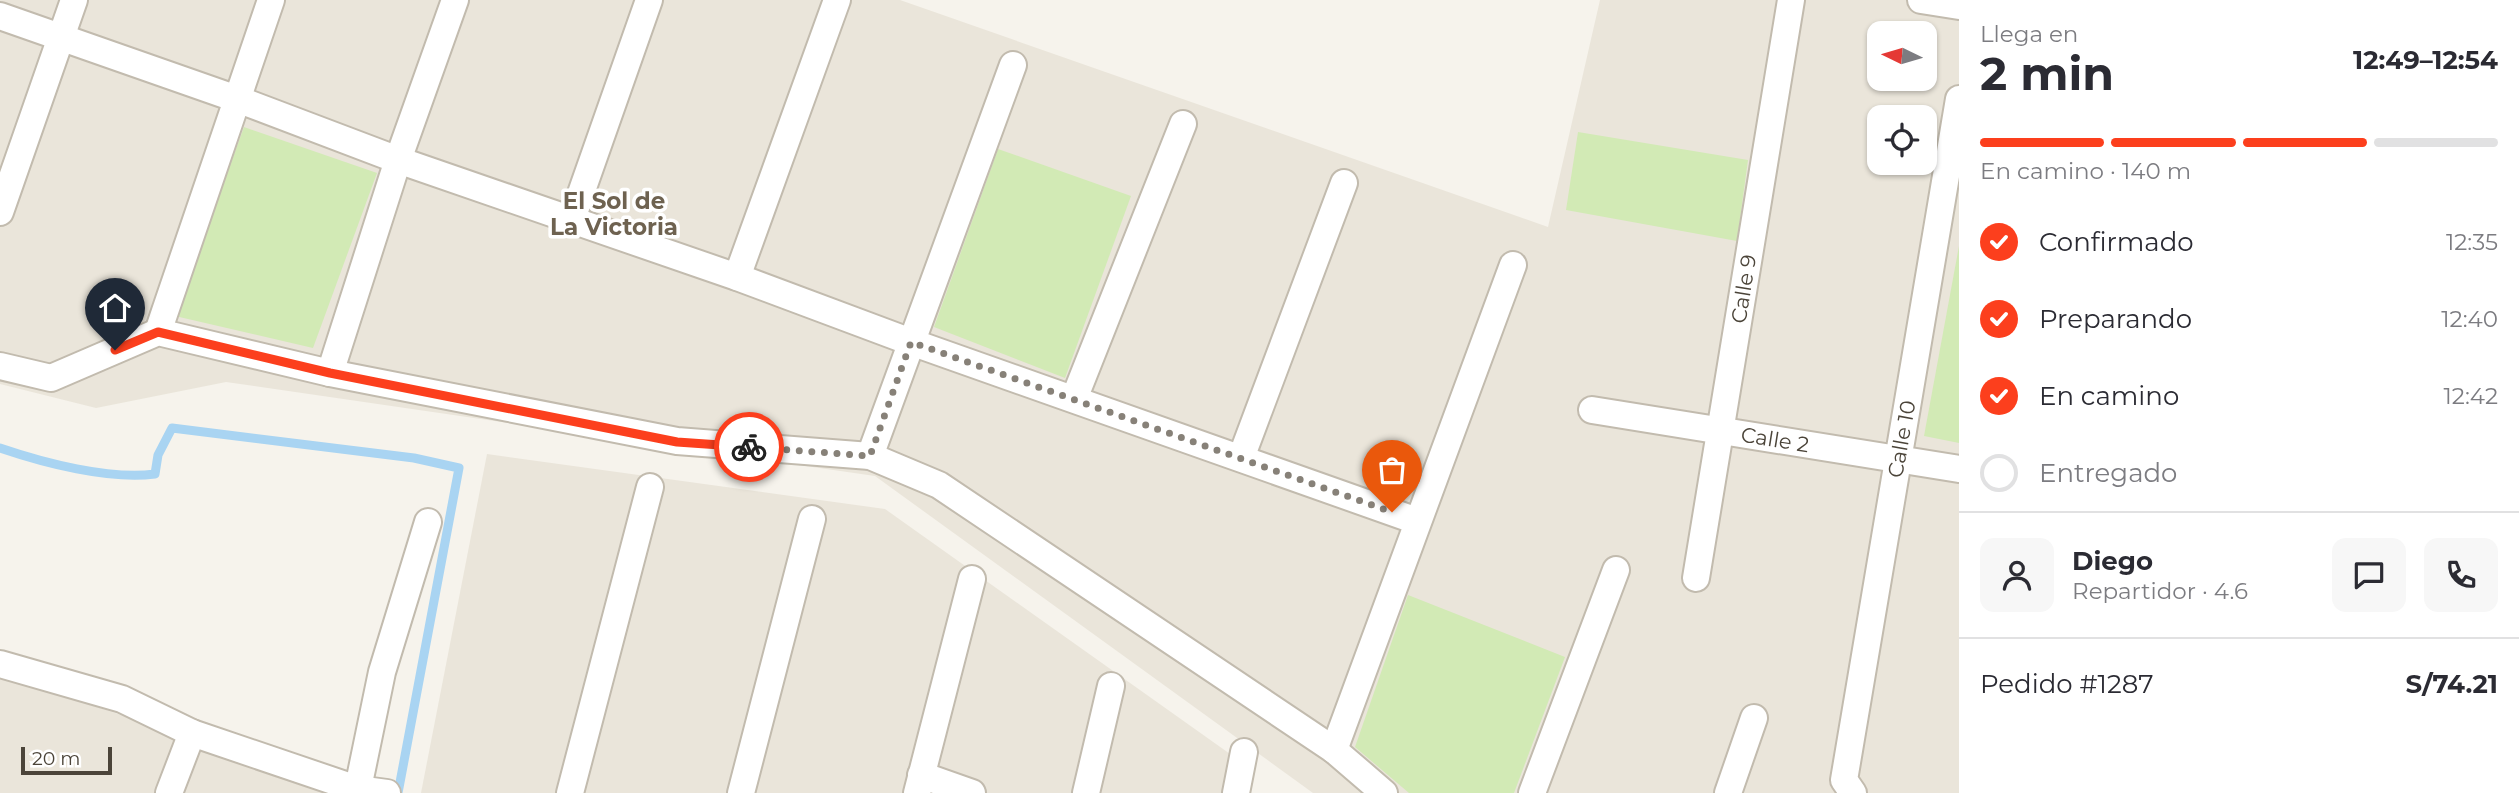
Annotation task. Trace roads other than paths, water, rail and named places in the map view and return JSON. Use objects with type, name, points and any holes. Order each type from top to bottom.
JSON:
[{"type":"street","points":[[0,212],[74,0]]},
{"type":"street","points":[[158,332],[271,0]]},
{"type":"street","points":[[330,373],[398,160],[456,0]]},
{"type":"street","points":[[572,219],[649,0]]},
{"type":"street","points":[[737,277],[837,0]]},
{"type":"street","name":"Calle 9","points":[[1696,578],[1791,0]]},
{"type":"street","points":[[1921,0],[1959,6]]},
{"type":"street","points":[[0,16],[1417,521]]},
{"type":"street","points":[[870,456],[1013,65]]},
{"type":"street","name":"Calle 10","points":[[1849,786],[1899,459],[1959,99]]},
{"type":"street","points":[[1074,399],[1183,124]]},
{"type":"street","points":[[1241,458],[1344,183]]},
{"type":"street","points":[[1334,750],[1513,265]]},
{"type":"street","points":[[0,366],[51,378],[158,332],[330,373],[677,442],[870,456],[939,485],[1334,750],[1384,793]]},
{"type":"street","name":"Calle 2","points":[[1592,410],[1959,470]]},
{"type":"street","points":[[570,793],[650,487]]},
{"type":"street","points":[[741,793],[813,519]]},
{"type":"street","points":[[357,791],[382,672],[428,522]]},
{"type":"street","points":[[1532,793],[1616,570]]},
{"type":"street","points":[[972,579],[919,784],[972,793]]},
{"type":"street","points":[[0,664],[122,699],[192,733],[357,791],[387,793]]},
{"type":"street","points":[[1086,793],[1111,687]]},
{"type":"street","points":[[1728,793],[1754,718]]},
{"type":"street","points":[[169,793],[192,733]]},
{"type":"street","points":[[1236,793],[1244,752]]},
{"type":"waterway","points":[[0,448],[97,472],[118,475],[155,474],[158,455],[172,428],[414,458],[459,468],[398,793]]},
{"type":"district","name":"El Sol de La Victoria","points":[[614,214]]}]
